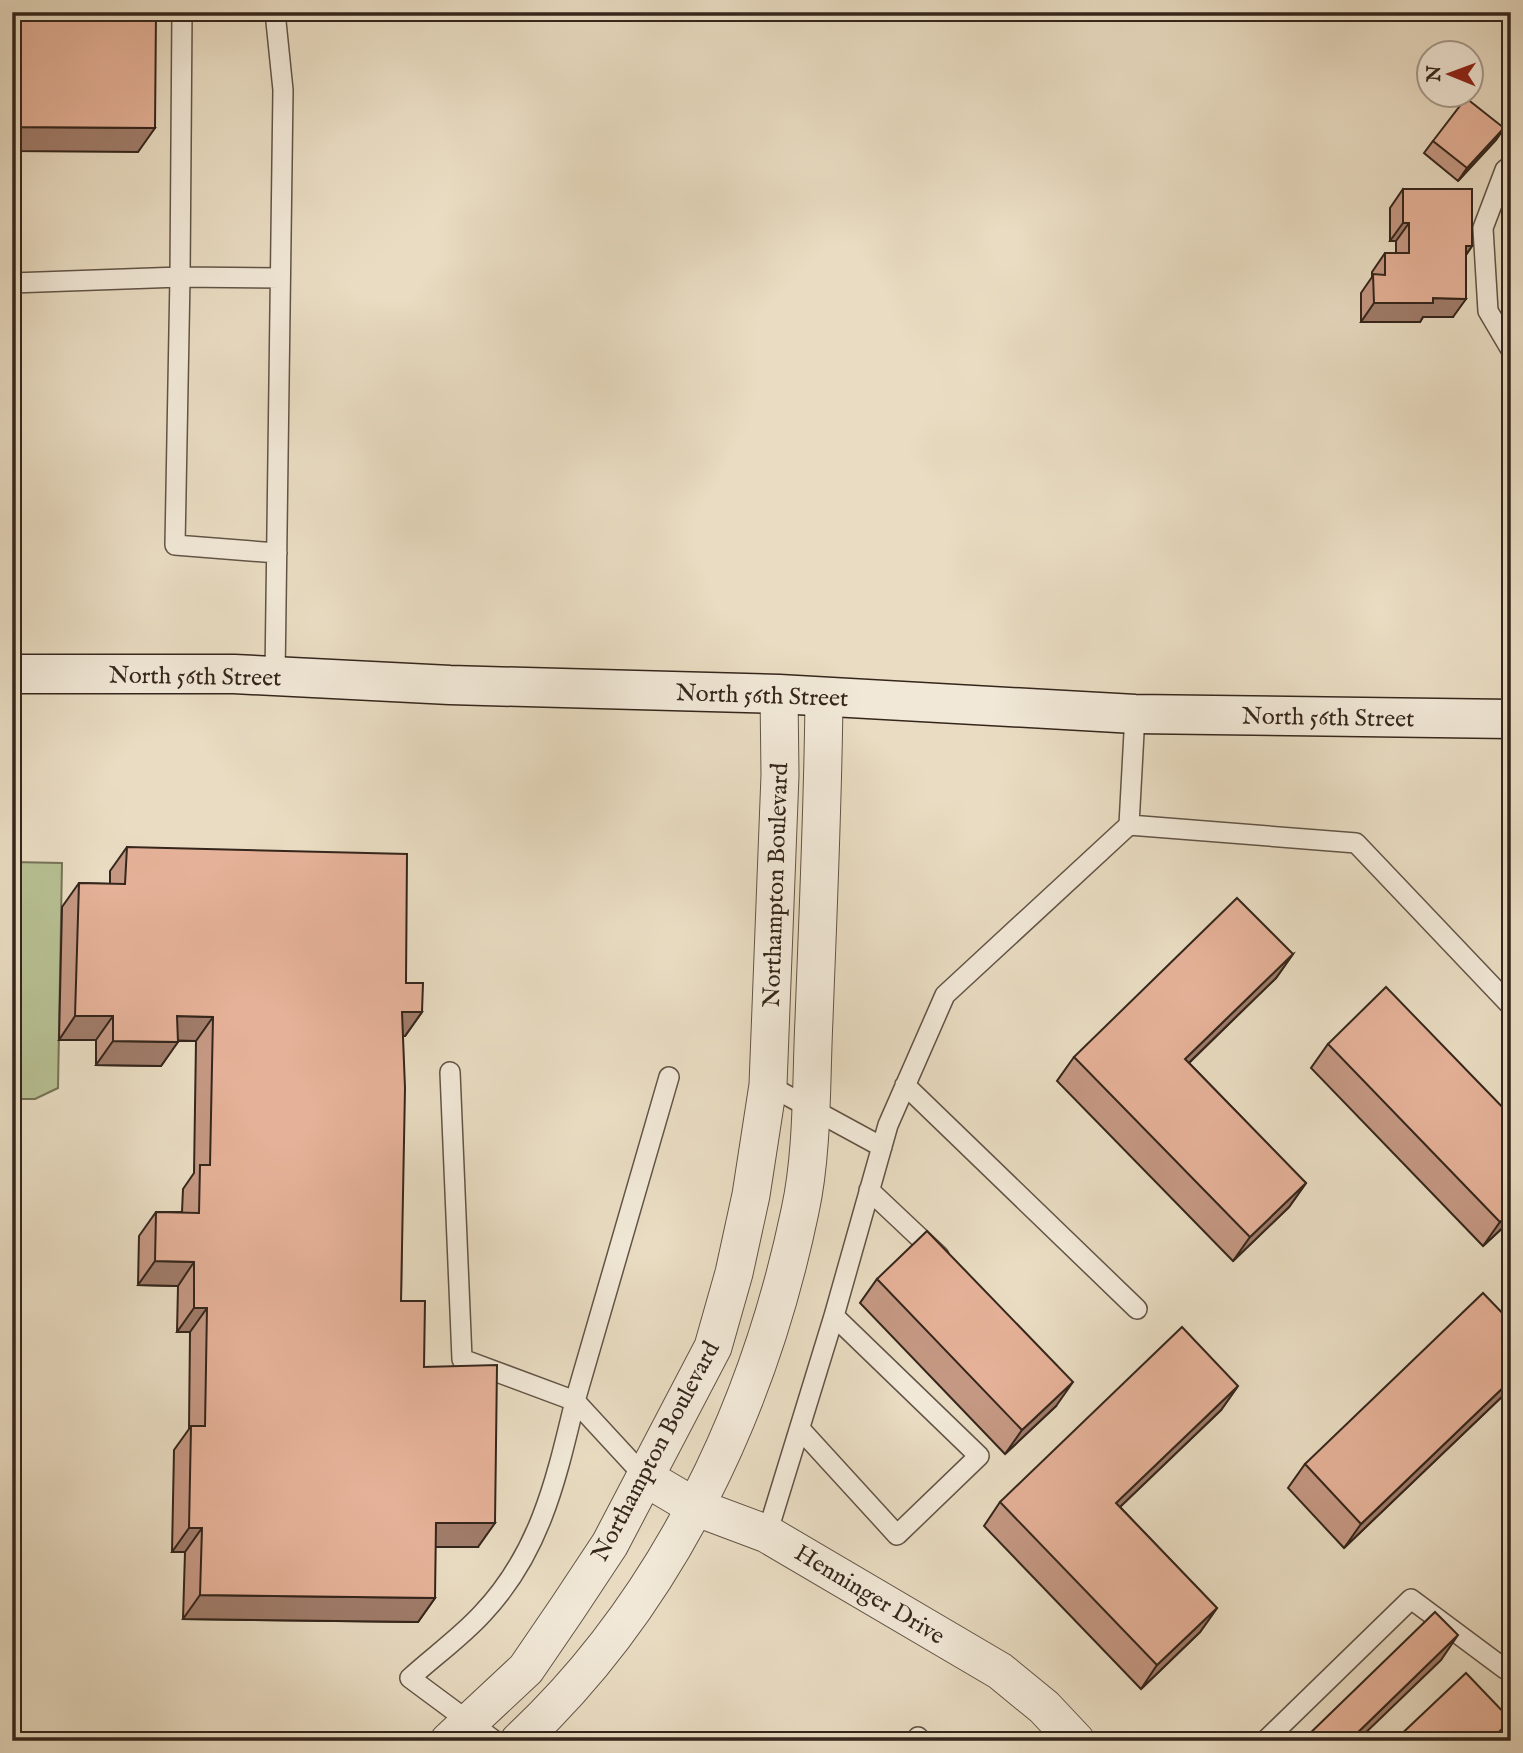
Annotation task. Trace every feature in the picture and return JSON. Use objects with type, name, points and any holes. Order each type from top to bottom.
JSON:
[{"type":"street","name":"North 56th Street","points":[[12,674],[275,676],[779,694],[1135,714],[1511,719]]},
{"type":"street","name":"Northampton Boulevard","points":[[471,1733],[526,1669],[610,1544],[713,1347],[737,1260],[768,1085],[780,775],[779,694]]},
{"type":"street","name":"Northampton Boulevard","points":[[519,1741],[556,1707],[625,1624],[695,1507],[735,1429],[772,1319],[801,1209],[810,1109],[824,698]]},
{"type":"street","name":"Henninger Drive","points":[[646,1478],[695,1507],[767,1534],[1000,1671],[1044,1707],[1076,1741]]},
{"type":"lane","points":[[182,12],[175,545],[277,552]]},
{"type":"lane","points":[[275,12],[283,90],[275,676]]},
{"type":"lane","points":[[1511,165],[1505,170],[1483,228],[1488,311],[1511,351]]},
{"type":"lane","points":[[12,283],[180,277],[281,278]]},
{"type":"lane","points":[[767,1534],[834,1316],[882,1147],[905,1085],[945,995],[1129,825],[1135,714]]},
{"type":"lane","points":[[1129,825],[1356,843],[1511,1006]]},
{"type":"lane","points":[[450,1072],[462,1359],[575,1401],[646,1478]]},
{"type":"lane","points":[[471,1733],[410,1678],[482,1615],[518,1567],[552,1497],[575,1401],[669,1077]]},
{"type":"lane","points":[[768,1085],[882,1147]]},
{"type":"lane","points":[[905,1085],[1137,1309]]},
{"type":"lane","points":[[869,1190],[950,1266]]},
{"type":"lane","points":[[800,1430],[897,1535],[979,1456],[834,1316]]},
{"type":"lane","points":[[1265,1741],[1410,1599],[1505,1669],[1511,1660]]},
{"type":"green space","points":[[12,862],[62,863],[58,1088],[35,1099],[12,1099]]},
{"type":"building","points":[[12,12],[156,12],[155,128],[12,127]]},
{"type":"building","points":[[1458,108],[1479,108],[1504,128],[1467,168],[1433,141]]},
{"type":"building","points":[[1403,189],[1472,189],[1472,246],[1466,246],[1466,299],[1433,298],[1433,303],[1374,303],[1373,274],[1385,275],[1385,253],[1409,253],[1409,223],[1403,223]]},
{"type":"building","points":[[127,847],[407,854],[406,983],[423,983],[422,1012],[402,1012],[405,1088],[401,1301],[425,1301],[424,1367],[497,1365],[495,1523],[436,1523],[435,1598],[200,1595],[202,1528],[189,1528],[191,1426],[205,1426],[207,1308],[194,1308],[194,1262],[155,1261],[156,1212],[199,1213],[200,1165],[210,1165],[213,1017],[177,1016],[178,1042],[113,1041],[113,1016],[75,1016],[79,883],[125,884]]},
{"type":"building","points":[[1237,898],[1293,954],[1185,1059],[1306,1183],[1250,1237],[1074,1057]]},
{"type":"building","points":[[1386,987],[1511,1116],[1511,1212],[1500,1222],[1328,1044]]},
{"type":"building","points":[[927,1231],[1073,1382],[1022,1430],[877,1279]]},
{"type":"building","points":[[1483,1293],[1511,1322],[1511,1380],[1361,1524],[1305,1464]]},
{"type":"building","points":[[1182,1327],[1238,1386],[1116,1503],[1217,1608],[1157,1665],[1000,1502]]},
{"type":"building","points":[[1435,1612],[1458,1635],[1349,1741],[1302,1741]]},
{"type":"building","points":[[1466,1673],[1511,1720],[1490,1741],[1394,1741]]}]
